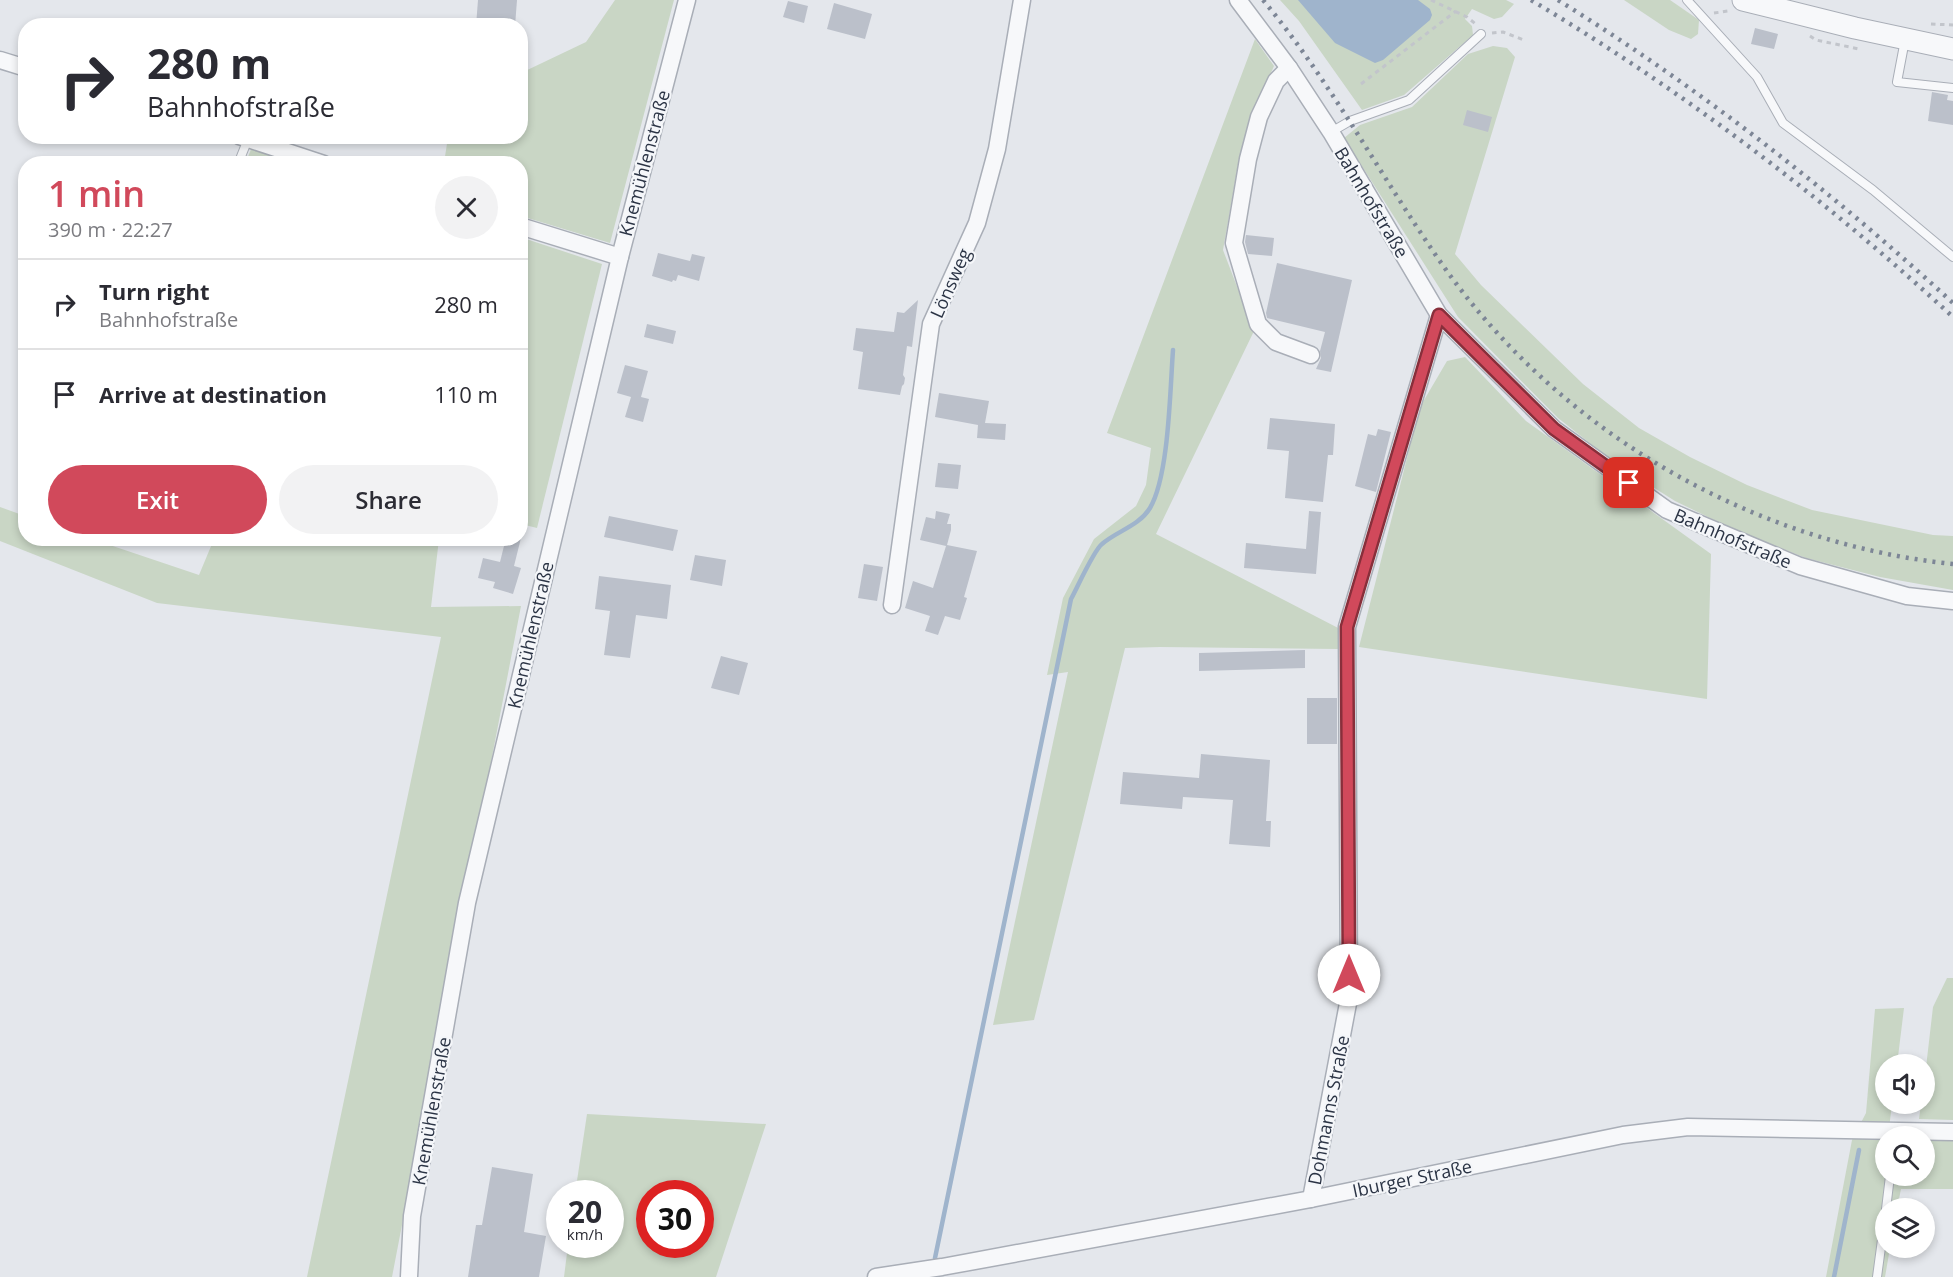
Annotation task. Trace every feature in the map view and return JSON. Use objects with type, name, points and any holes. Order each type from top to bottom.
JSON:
[{"type":"street","name":"Knemühlenstraße","points":[[408,1277],[412,1216],[467,903],[620,257],[687,0]]},
{"type":"street","name":"Lönsweg","points":[[892,605],[932,324],[977,222],[994,159],[1022,0]]},
{"type":"street","name":"Bahnhofstraße","points":[[1238,0],[1289,68],[1331,132],[1439,315],[1554,429],[1667,510],[1800,566],[1907,597],[1953,601]]},
{"type":"street","points":[[1743,0],[1953,49]]},
{"type":"street","points":[[0,60],[18,66]]},
{"type":"street","points":[[1289,68],[1276,81],[1259,117],[1248,159],[1234,243],[1258,324],[1276,342],[1311,355]]},
{"type":"street","points":[[262,144],[299,156]]},
{"type":"street","points":[[528,228],[620,257]]},
{"type":"street","name":"Dohmanns Straße","points":[[1311,1199],[1349,999],[1347,627],[1439,315]]},
{"type":"street","name":"Iburger Straße","points":[[876,1277],[942,1267],[1311,1199],[1623,1135],[1688,1127],[1875,1133]]},
{"type":"street","name":"Iburger Straße","points":[[1935,1133],[1953,1132]]},
{"type":"lane","points":[[1687,0],[1757,77],[1784,123],[1873,190],[1953,257]]},
{"type":"lane","points":[[1331,132],[1350,121],[1409,100],[1481,34]]},
{"type":"lane","points":[[1905,39],[1897,82],[1953,88]]},
{"type":"lane","points":[[1877,1277],[1880,1258]]},
{"type":"path","points":[[1431,0],[1467,16],[1476,24],[1481,34],[1503,32],[1524,40]]},
{"type":"path","points":[[1361,84],[1456,11]]},
{"type":"green space","points":[[615,0],[674,0],[610,243],[528,218],[528,156],[445,156],[447,144],[528,144],[528,70],[586,42]]},
{"type":"green space","points":[[1280,0],[1506,0],[1514,4],[1502,17],[1494,19],[1472,9],[1465,19],[1472,26],[1473,35],[1404,95],[1362,110],[1299,21]]},
{"type":"green space","points":[[1624,0],[1670,0],[1699,20],[1698,34],[1691,39],[1669,30]]},
{"type":"green space","points":[[1255,39],[1274,66],[1252,116],[1239,159],[1223,250],[1254,331],[1156,534],[1342,630],[1338,649],[1125,648],[1034,1020],[993,1025],[1068,672],[1047,675],[1063,598],[1094,539],[1136,506],[1146,485],[1151,448],[1107,433]]},
{"type":"green space","points":[[1493,46],[1507,48],[1515,57],[1455,254],[1481,285],[1583,384],[1639,428],[1690,457],[1747,485],[1812,510],[1933,535],[1953,536],[1953,590],[1880,577],[1806,558],[1737,531],[1675,501],[1615,463],[1558,418],[1458,317],[1344,138],[1360,125],[1412,107],[1468,54]]},
{"type":"green space","points":[[252,147],[278,156],[248,156]]},
{"type":"green space","points":[[528,240],[602,264],[537,528],[528,526]]},
{"type":"green space","points":[[1465,357],[1526,421],[1711,554],[1707,699],[1359,647],[1420,407],[1447,361]]},
{"type":"green space","points":[[0,507],[18,513],[18,546],[113,546],[199,575],[211,546],[438,546],[431,607],[521,606],[392,1277],[307,1277],[441,637],[157,603],[0,541]]},
{"type":"green space","points":[[1947,978],[1953,978],[1953,1120],[1919,1119],[1920,1114],[1935,1114],[1935,1054],[1928,1054],[1933,1007]]},
{"type":"green space","points":[[1904,1008],[1898,1054],[1875,1054],[1875,1114],[1891,1114],[1889,1126],[1875,1126],[1875,1186],[1935,1186],[1935,1140],[1953,1141],[1953,1189],[1901,1189],[1899,1198],[1875,1198],[1875,1258],[1888,1258],[1885,1277],[1826,1277],[1852,1140],[1866,1113],[1875,1009]]},
{"type":"green space","points":[[587,1114],[766,1124],[716,1277],[564,1277],[566,1258],[624,1258],[624,1180],[577,1180]]},
{"type":"water","points":[[1298,0],[1418,0],[1430,9],[1432,15],[1430,20],[1383,60],[1375,63],[1335,43]]},
{"type":"building","points":[[478,0],[517,0],[516,18],[477,18]]},
{"type":"building","points":[[788,1],[808,6],[804,23],[783,17]]},
{"type":"building","points":[[834,3],[872,14],[865,39],[827,29]]},
{"type":"building","points":[[1755,28],[1778,34],[1774,49],[1751,44]]},
{"type":"building","points":[[1932,92],[1948,95],[1947,100],[1953,101],[1953,125],[1928,121]]},
{"type":"building","points":[[1467,110],[1492,117],[1488,132],[1463,125]]},
{"type":"building","points":[[1246,235],[1274,238],[1272,256],[1248,254]]},
{"type":"building","points":[[658,253],[690,261],[692,254],[705,257],[699,281],[678,275],[676,281],[672,282],[652,276]]},
{"type":"building","points":[[1277,263],[1352,280],[1331,372],[1316,369],[1321,358],[1320,351],[1325,332],[1267,318],[1266,313]]},
{"type":"building","points":[[918,300],[912,347],[907,346],[903,375],[905,378],[900,395],[858,389],[863,352],[853,350],[856,328],[894,332],[897,312],[904,313]]},
{"type":"building","points":[[647,324],[676,331],[673,344],[644,337]]},
{"type":"building","points":[[625,365],[648,371],[641,397],[649,399],[643,422],[625,417],[631,397],[617,393]]},
{"type":"building","points":[[939,393],[989,401],[985,423],[1006,424],[1005,440],[977,438],[978,425],[935,417]]},
{"type":"building","points":[[1270,418],[1335,424],[1333,455],[1328,455],[1323,502],[1285,498],[1289,451],[1267,449]]},
{"type":"building","points":[[1378,429],[1391,432],[1376,492],[1355,486],[1368,434],[1376,436]]},
{"type":"building","points":[[938,463],[961,465],[958,489],[935,487]]},
{"type":"building","points":[[936,511],[950,514],[947,524],[951,524],[951,530],[947,545],[977,551],[960,620],[945,616],[938,635],[925,631],[930,616],[905,608],[913,581],[933,588],[946,546],[920,540],[926,517],[935,519]]},
{"type":"building","points":[[1309,511],[1321,512],[1316,574],[1244,568],[1246,543],[1306,549]]},
{"type":"building","points":[[609,516],[678,530],[673,551],[604,537]]},
{"type":"building","points":[[504,546],[519,546],[514,566],[521,568],[513,594],[493,588],[495,582],[478,578],[483,558],[500,562]]},
{"type":"building","points":[[695,555],[726,560],[722,586],[690,580]]},
{"type":"building","points":[[864,564],[883,567],[877,601],[858,598]]},
{"type":"building","points":[[599,576],[671,585],[667,619],[636,615],[630,658],[604,655],[610,611],[595,609]]},
{"type":"building","points":[[1305,650],[1305,668],[1199,671],[1199,653]]},
{"type":"building","points":[[721,656],[748,663],[739,695],[711,688]]},
{"type":"building","points":[[1307,698],[1337,698],[1337,744],[1307,744]]},
{"type":"building","points":[[1201,754],[1270,760],[1266,821],[1271,821],[1270,847],[1229,844],[1233,800],[1183,797],[1182,809],[1120,804],[1123,772],[1199,778]]},
{"type":"building","points":[[492,1167],[533,1174],[524,1232],[546,1236],[539,1277],[468,1277],[476,1225],[482,1225]]},
{"type":"waterway","points":[[935,1258],[1071,599],[1090,561],[1102,544],[1140,519],[1150,508],[1156,494],[1168,432],[1173,350]]},
{"type":"waterway","points":[[1834,1277],[1859,1150]]},
{"type":"railway","points":[[1263,0],[1312,64],[1444,267],[1491,326],[1544,380],[1603,428],[1667,470],[1734,504],[1805,532],[1878,552],[1953,564]]},
{"type":"railway","points":[[1531,0],[1643,71],[1750,148],[1854,230],[1953,317]]},
{"type":"railway","points":[[1558,0],[1662,69],[1762,142],[1859,220],[1953,303]]},
{"type":"route","points":[[1349,975],[1347,627],[1439,315],[1554,429],[1629,483]]}]
